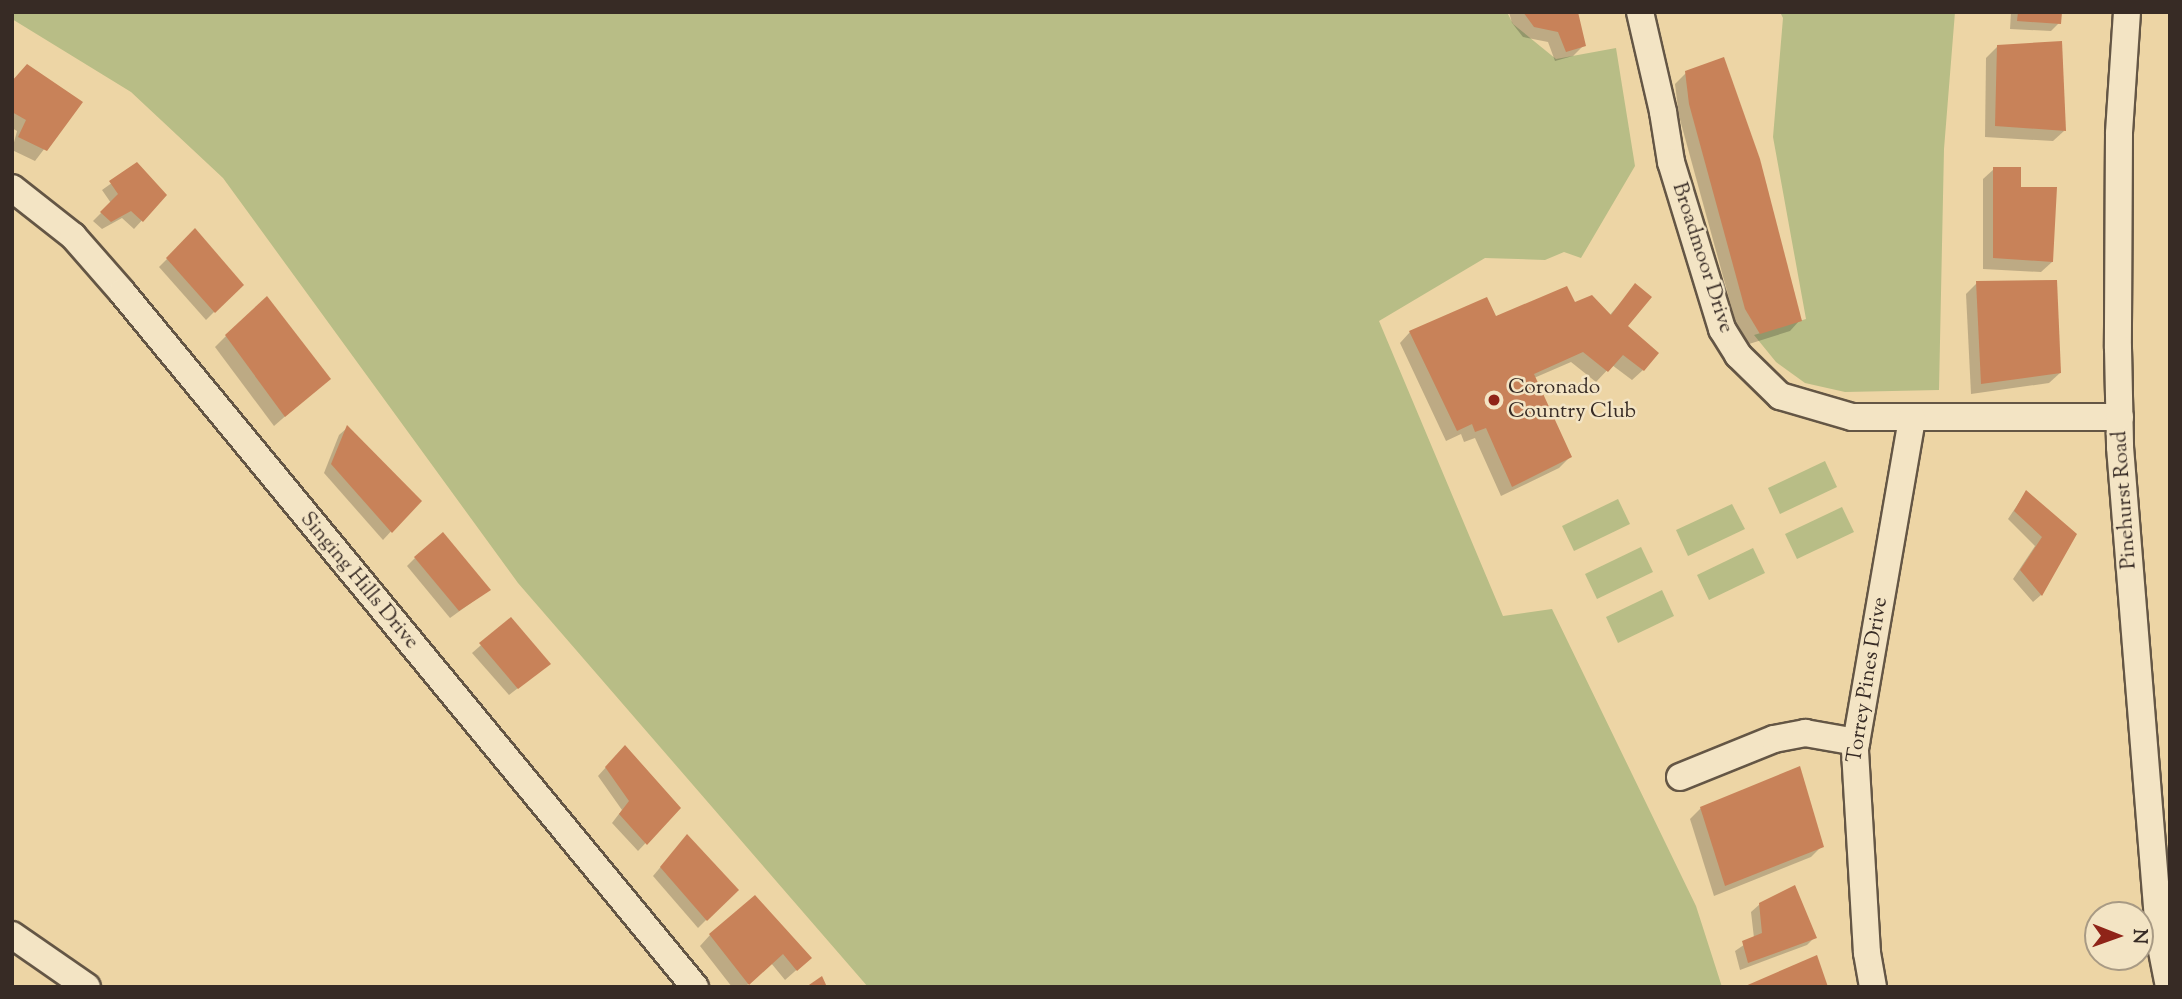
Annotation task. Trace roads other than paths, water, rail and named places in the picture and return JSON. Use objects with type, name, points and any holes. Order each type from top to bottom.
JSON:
[{"type":"street","name":"Broadmoor Drive","points":[[1640,12],[1674,174],[1723,329],[1738,355],[1780,396],[1852,417],[2120,417]]},
{"type":"street","name":"Pinehurst Road","points":[[2127,12],[2119,134],[2120,417],[2160,941],[2169,987]]},
{"type":"street","name":"Singing Hills Drive","points":[[12,188],[73,236],[122,292],[695,987]]},
{"type":"street","name":"Torrey Pines Drive","points":[[1873,987],[1867,953],[1854,781],[1856,742],[1912,418]]},
{"type":"street","points":[[1680,777],[1774,738],[1805,733],[1856,742]]},
{"type":"street","points":[[12,935],[88,987]]},
{"type":"place","name":"Coronado Country Club","points":[[1494,400]]}]
